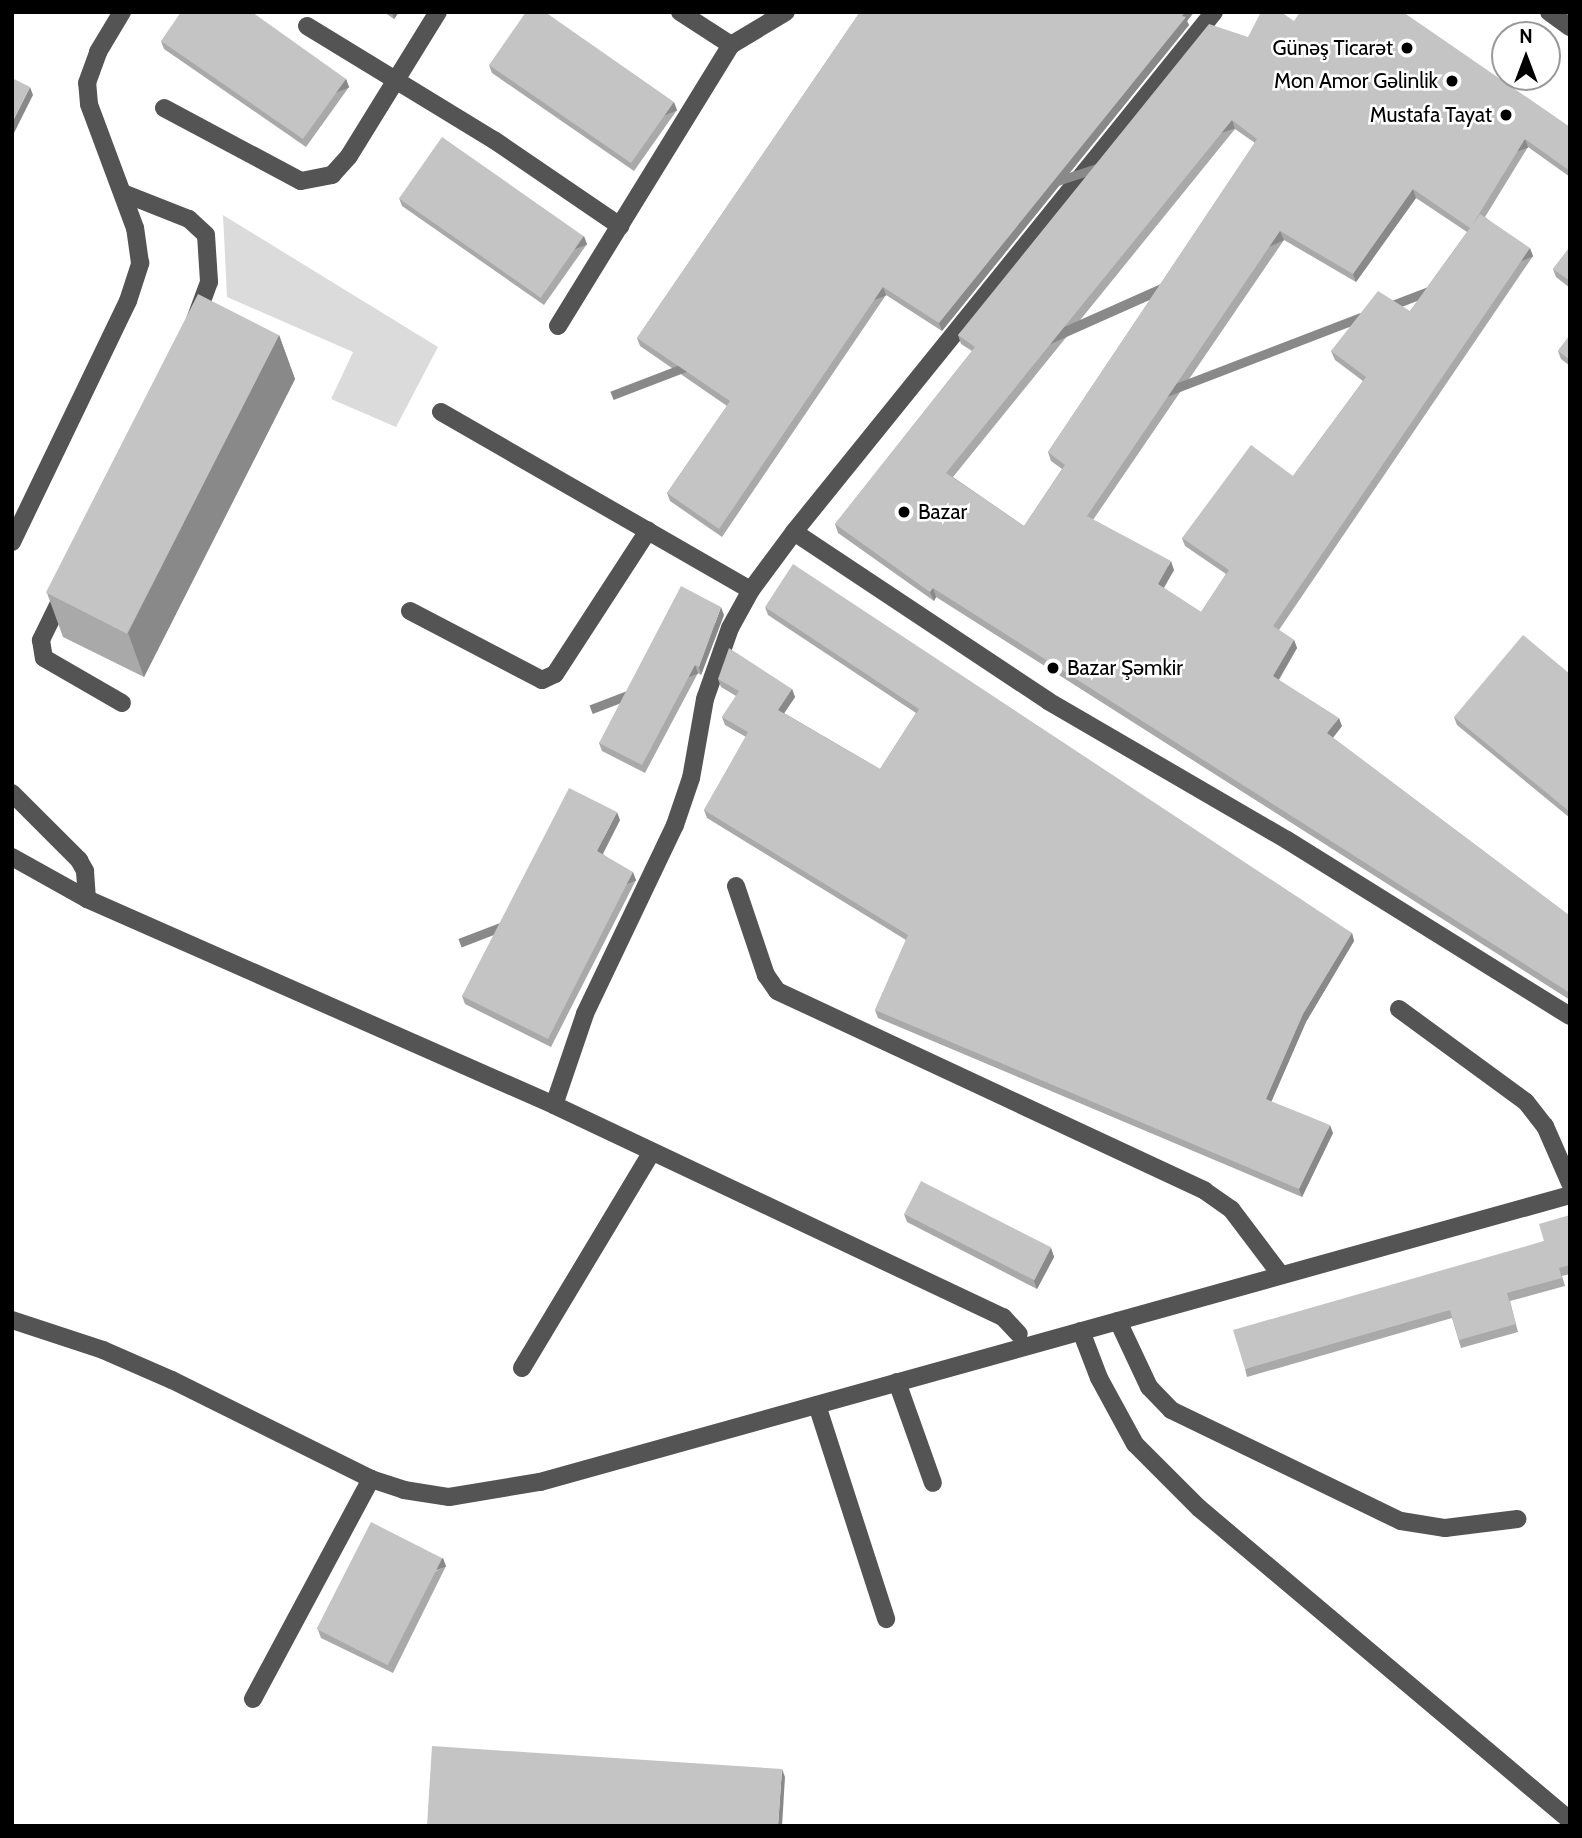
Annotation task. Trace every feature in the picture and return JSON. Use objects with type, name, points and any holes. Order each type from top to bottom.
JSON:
[{"type":"street","points":[[12,542],[128,301],[140,264],[135,228],[89,104],[88,83],[98,52],[122,12]]},
{"type":"street","points":[[164,108],[301,181],[313,181],[332,174],[349,156],[438,12]]},
{"type":"street","points":[[680,12],[731,45]]},
{"type":"street","points":[[558,326],[731,45],[786,12]]},
{"type":"street","points":[[554,1105],[585,1014],[675,825],[691,778],[705,699],[730,628],[751,590],[794,532],[1214,12]]},
{"type":"street","points":[[1549,12],[1570,27]]},
{"type":"street","points":[[307,26],[396,79],[620,226]]},
{"type":"street","points":[[122,193],[189,219],[206,235],[209,282],[184,343]]},
{"type":"street","points":[[441,411],[751,590]]},
{"type":"street","points":[[410,611],[542,680],[555,674],[648,531]]},
{"type":"street","points":[[794,532],[1048,701],[1287,840],[1570,1016]]},
{"type":"street","points":[[71,578],[41,640],[44,658],[122,703]]},
{"type":"street","points":[[12,793],[79,860],[85,871],[88,899]]},
{"type":"street","points":[[12,857],[88,899],[554,1105],[1003,1317],[1019,1334]]},
{"type":"street","points":[[736,886],[766,975],[777,991],[1205,1191],[1231,1209],[1281,1275]]},
{"type":"street","points":[[1399,1009],[1526,1102],[1545,1126],[1570,1183]]},
{"type":"street","points":[[522,1368],[652,1152]]},
{"type":"street","points":[[12,1320],[103,1350],[172,1380],[371,1479],[404,1490],[449,1497],[540,1482],[1570,1195]]},
{"type":"street","points":[[1118,1321],[1149,1387],[1171,1410],[1401,1521],[1445,1528],[1517,1519]]},
{"type":"street","points":[[1081,1331],[1099,1378],[1135,1444],[1190,1499],[1570,1820]]},
{"type":"street","points":[[897,1382],[933,1483]]},
{"type":"street","points":[[817,1405],[886,1619]]},
{"type":"street","points":[[253,1699],[371,1479]]},
{"type":"shaded area","points":[[223,215],[438,347],[396,427],[331,399],[353,352],[227,297]]},
{"type":"building","points":[[181,12],[252,12],[346,79],[303,139],[161,41]]},
{"type":"building","points":[[526,12],[545,12],[674,102],[631,163],[489,65]]},
{"type":"building","points":[[860,12],[1185,12],[1182,16],[1186,17],[939,323],[883,287],[719,529],[667,493],[730,401],[637,338]]},
{"type":"building","points":[[1261,12],[1281,12],[1294,21],[1300,12],[1403,12],[1491,73],[1491,91],[1518,91],[1570,127],[1570,171],[1525,139],[1471,227],[1480,214],[1530,248],[1273,626],[1294,640],[1273,676],[1339,718],[1327,733],[1570,916],[1570,993],[933,588],[930,592],[835,524],[975,347],[958,335],[1209,24],[1248,37]],"holes":[[[1232,120],[1257,139],[1048,452],[1065,465],[1024,526],[946,473]],[[1413,189],[1470,228],[1410,311],[1378,291],[1331,351],[1366,377],[1293,476],[1251,445],[1182,538],[1229,570],[1201,612],[1158,584],[1171,561],[1087,516],[1280,231],[1353,274]]]},
{"type":"building","points":[[12,78],[30,87],[12,123]]},
{"type":"building","points":[[442,137],[584,236],[541,298],[399,198]]},
{"type":"building","points":[[1570,247],[1570,281],[1553,269]]},
{"type":"building","points":[[198,294],[279,335],[127,634],[46,592]]},
{"type":"building","points":[[1570,335],[1570,360],[1558,351]]},
{"type":"building","points":[[793,564],[1352,933],[1303,1014],[1266,1099],[1330,1125],[1299,1189],[875,1010],[908,935],[704,810],[748,732],[722,717],[739,691],[718,679],[729,648],[792,689],[778,710],[880,769],[919,709],[765,607]]},
{"type":"building","points":[[681,586],[721,607],[699,667],[695,665],[642,765],[599,743]]},
{"type":"building","points":[[1523,635],[1570,674],[1570,812],[1454,717]]},
{"type":"building","points":[[569,788],[617,812],[597,851],[633,872],[548,1039],[462,996]]},
{"type":"building","points":[[921,1181],[1051,1247],[1034,1280],[904,1214]]},
{"type":"building","points":[[1570,1215],[1570,1265],[1559,1268],[1562,1278],[1507,1293],[1516,1324],[1459,1340],[1450,1310],[1245,1369],[1233,1330],[1544,1241],[1539,1224]]},
{"type":"building","points":[[371,1522],[442,1558],[388,1665],[317,1629]]},
{"type":"building","points":[[432,1746],[782,1769],[778,1826],[427,1826]]},
{"type":"place","name":"Günəş Ticarət","points":[[1407,48]]},
{"type":"place","name":"Mon Amor Gəlinlik","points":[[1452,81]]},
{"type":"place","name":"Mustafa Tayat","points":[[1506,115]]},
{"type":"place","name":"Bazar","points":[[904,512]]},
{"type":"place","name":"Bazar Şəmkir","points":[[1053,668]]}]
